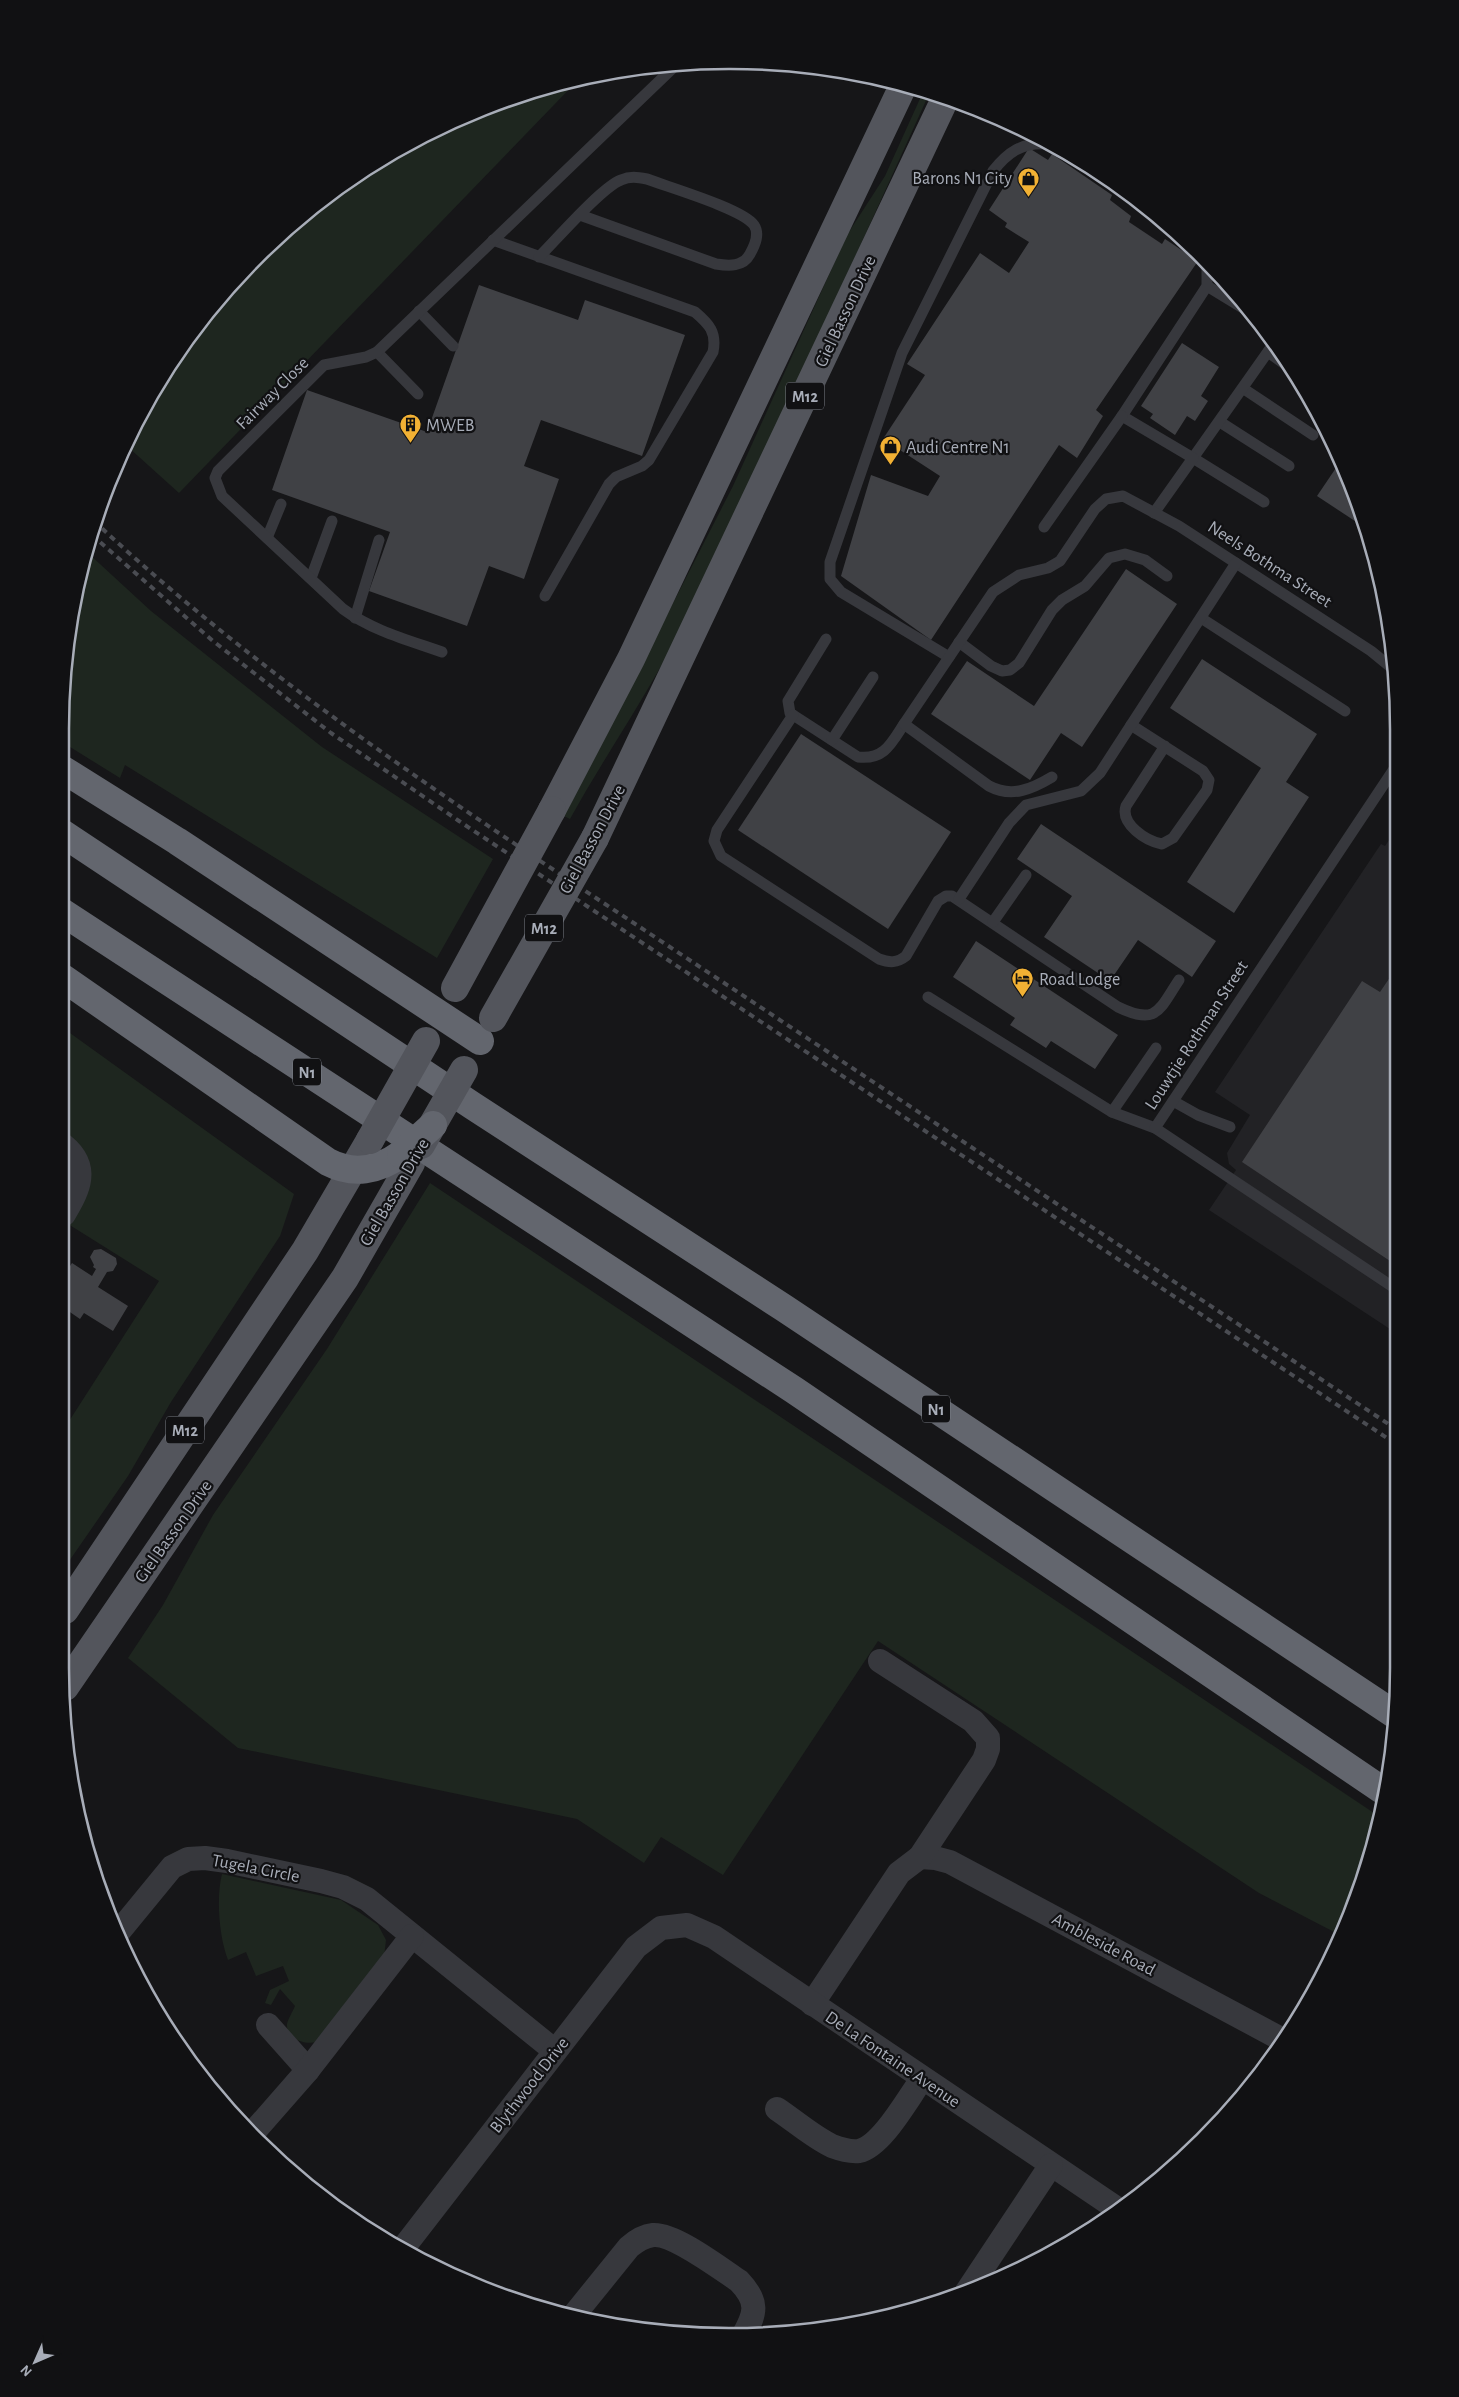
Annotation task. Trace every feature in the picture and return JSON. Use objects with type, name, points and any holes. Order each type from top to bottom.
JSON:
[{"type":"highway","points":[[69,774],[177,842],[441,1015],[486,1030]]},
{"type":"highway","name":"N1","points":[[69,838],[473,1106],[784,1308],[1389,1711]]},
{"type":"highway","name":"N1","points":[[69,917],[794,1390],[1379,1788]]},
{"type":"highway","points":[[69,982],[324,1160],[352,1170],[381,1166],[406,1158],[432,1125]]},
{"type":"main road","name":"M12","points":[[69,1604],[306,1251],[441,1015],[631,659],[901,91]]},
{"type":"main road","name":"Giel Basson Drive","points":[[432,1125],[596,838],[942,104]]},
{"type":"main road","name":"Giel Basson Drive","points":[[69,1682],[346,1278],[406,1158]]},
{"type":"street","points":[[69,1150],[80,1175],[77,1191],[69,1205]]},
{"type":"street","points":[[812,2004],[899,1873],[920,1857],[984,1760],[988,1749],[988,1738],[973,1721],[880,1660]]},
{"type":"street","name":"Ambleside Road","points":[[920,1857],[950,1862],[1278,2037]]},
{"type":"street","name":"Tugela Circle","points":[[122,1927],[172,1866],[188,1859],[205,1858],[343,1887],[367,1899],[555,2051]]},
{"type":"street","name":"De La Fontaine Avenue","points":[[661,1928],[687,1925],[714,1937],[1113,2206]]},
{"type":"street","name":"Blythwood Drive","points":[[406,2244],[636,1947],[661,1928]]},
{"type":"street","points":[[256,2129],[308,2070],[412,1936]]},
{"type":"street","points":[[268,2024],[308,2070]]},
{"type":"street","points":[[777,2109],[832,2146],[858,2151],[868,2147],[878,2139],[922,2079]]},
{"type":"street","points":[[974,2281],[1051,2165]]},
{"type":"street","points":[[578,2311],[629,2247],[639,2239],[654,2235],[670,2236],[739,2281],[747,2289],[754,2303],[754,2316],[747,2328]]},
{"type":"lane","name":"Fairway Close","points":[[442,652],[378,630],[356,618],[222,496],[215,478],[218,471],[324,365],[366,357],[377,352],[666,72]]},
{"type":"lane","points":[[949,657],[841,592],[830,579],[830,562],[902,353],[993,171],[1005,156],[1014,149],[1026,145],[1036,145]]},
{"type":"lane","points":[[539,257],[580,215],[613,184],[632,176],[647,179],[735,212],[754,225],[757,234],[755,244],[747,259],[728,266],[716,264],[580,215]]},
{"type":"lane","points":[[493,240],[695,312],[713,330],[715,341],[713,352],[657,449],[642,466],[616,477],[609,484],[545,596]]},
{"type":"lane","points":[[1044,527],[1122,416],[1207,286],[1207,273]]},
{"type":"lane","points":[[1207,286],[1232,302]]},
{"type":"lane","points":[[419,312],[453,346]]},
{"type":"lane","points":[[1154,513],[1244,389],[1270,349]]},
{"type":"lane","points":[[377,352],[418,394]]},
{"type":"lane","points":[[1244,389],[1313,436]]},
{"type":"lane","points":[[1122,416],[1264,502]]},
{"type":"lane","points":[[1220,422],[1289,466]]},
{"type":"lane","name":"Neels Bothma Street","points":[[959,642],[993,592],[1020,576],[1048,568],[1060,561],[1095,509],[1106,499],[1123,496],[1236,563],[1371,651],[1387,664]]},
{"type":"lane","points":[[268,538],[281,504]]},
{"type":"lane","points":[[311,578],[332,521]]},
{"type":"lane","points":[[356,618],[379,540]]},
{"type":"lane","points":[[826,639],[788,700],[790,713],[858,757],[870,758],[886,750],[959,642],[992,666],[1002,671],[1010,670],[1019,663],[1052,610],[1062,600],[1086,586],[1109,558],[1126,554],[1145,560],[1167,576]]},
{"type":"lane","points":[[959,899],[1018,813],[1026,805],[1072,794],[1091,783],[1236,563]]},
{"type":"lane","points":[[1201,618],[1344,711]]},
{"type":"lane","points":[[832,740],[873,677]]},
{"type":"lane","points":[[793,715],[717,830],[714,841],[721,856],[887,962],[900,961],[906,956],[938,901],[946,896],[952,896],[1118,1007],[1134,1015],[1152,1015],[1160,1008],[1179,980]]},
{"type":"lane","points":[[904,724],[990,786],[1002,792],[1013,793],[1052,777]]},
{"type":"lane","points":[[1131,725],[1165,746],[1203,770],[1208,776],[1209,785],[1174,838],[1162,844],[1154,843],[1134,828],[1126,821],[1124,814],[1126,806],[1165,746]]},
{"type":"lane","name":"Louwtjie Rothman Street","points":[[1390,775],[1155,1128],[1390,1285]]},
{"type":"lane","points":[[993,922],[1026,875]]},
{"type":"lane","points":[[928,997],[1112,1112],[1155,1128]]},
{"type":"lane","points":[[1112,1112],[1156,1048]]},
{"type":"lane","points":[[1172,1101],[1198,1116],[1230,1127]]},
{"type":"shaded area","points":[[570,88],[179,493],[131,450],[157,399],[180,362],[205,327],[262,262],[327,205],[399,157],[477,119],[517,104]]},
{"type":"shaded area","points":[[921,97],[927,99],[851,266],[675,640],[650,686],[570,819],[564,816],[733,486],[847,235],[885,176]]},
{"type":"shaded area","points":[[92,556],[151,611],[322,747],[493,859],[437,958],[125,765],[120,778],[69,746],[70,686],[74,643]]},
{"type":"shaded area","points":[[1390,839],[1390,1329],[1209,1210],[1236,1170],[1229,1164],[1227,1153],[1250,1115],[1215,1092],[1381,844],[1385,846]]},
{"type":"shaded area","points":[[69,1032],[294,1194],[280,1236],[171,1402],[128,1476],[69,1561],[69,1421],[159,1281],[69,1225],[85,1198],[69,1151]]},
{"type":"shaded area","points":[[430,1183],[1374,1813],[1355,1880],[1335,1932],[1259,1893],[878,1641],[723,1875],[661,1837],[644,1863],[577,1819],[238,1748],[128,1658],[163,1605],[213,1515],[327,1349]]},
{"type":"shaded area","points":[[222,1874],[341,1900],[378,1925],[386,1940],[384,1957],[317,2042],[302,2042],[293,2038],[290,2034],[287,2024],[295,2006],[280,1989],[271,2005],[265,2003],[270,1990],[289,1981],[283,1966],[256,1976],[246,1952],[228,1960],[222,1940],[219,1917],[219,1894]]},
{"type":"building","points":[[1029,148],[1048,160],[1052,154],[1112,195],[1110,200],[1131,216],[1129,222],[1162,244],[1165,239],[1197,262],[1096,410],[1103,416],[1077,458],[1059,445],[931,640],[841,576],[871,475],[928,496],[940,476],[883,439],[925,375],[907,364],[980,253],[1009,273],[1029,242],[1005,227],[1007,223],[989,210]]},
{"type":"building","name":"MWEB","points":[[479,285],[578,320],[585,300],[685,335],[642,456],[541,420],[524,466],[559,479],[524,579],[489,566],[467,626],[369,591],[390,532],[272,490],[307,390],[427,432]]},
{"type":"building","points":[[1182,343],[1219,367],[1201,396],[1208,401],[1195,421],[1187,416],[1175,435],[1150,418],[1153,414],[1141,406]]},
{"type":"building","points":[[1336,468],[1357,522],[1317,496]]},
{"type":"building","points":[[1126,569],[1177,604],[1082,747],[1061,733],[1030,780],[931,714],[967,661],[1034,706]]},
{"type":"building","points":[[1202,659],[1317,734],[1286,782],[1309,797],[1234,913],[1187,882],[1261,768],[1170,708]]},
{"type":"building","points":[[801,734],[951,832],[888,929],[738,830]]},
{"type":"building","points":[[1041,824],[1216,941],[1192,977],[1138,940],[1110,981],[1044,937],[1072,896],[1017,859]]},
{"type":"building","name":"Road Lodge","points":[[976,941],[1118,1035],[1095,1069],[1051,1041],[1046,1048],[1010,1025],[1015,1018],[953,977]]},
{"type":"building","points":[[1390,977],[1390,1261],[1242,1162],[1362,981],[1380,992]]},
{"type":"building","points":[[101,1249],[116,1258],[117,1264],[113,1271],[107,1272],[98,1287],[128,1306],[113,1331],[84,1313],[80,1319],[69,1311],[69,1268],[72,1263],[92,1276],[96,1269],[93,1267],[94,1265],[90,1257],[94,1250]]},
{"type":"railway","points":[[101,527],[163,583],[235,642],[309,699],[460,806],[1390,1425]]},
{"type":"railway","points":[[97,539],[213,641],[331,733],[459,821],[1390,1440]]},
{"type":"place","name":"Barons N1 City","points":[[1028,197]]},
{"type":"place","name":"MWEB","points":[[410,444]]},
{"type":"place","name":"Audi Centre N1","points":[[890,466]]},
{"type":"place","name":"Road Lodge","points":[[1023,998]]}]
